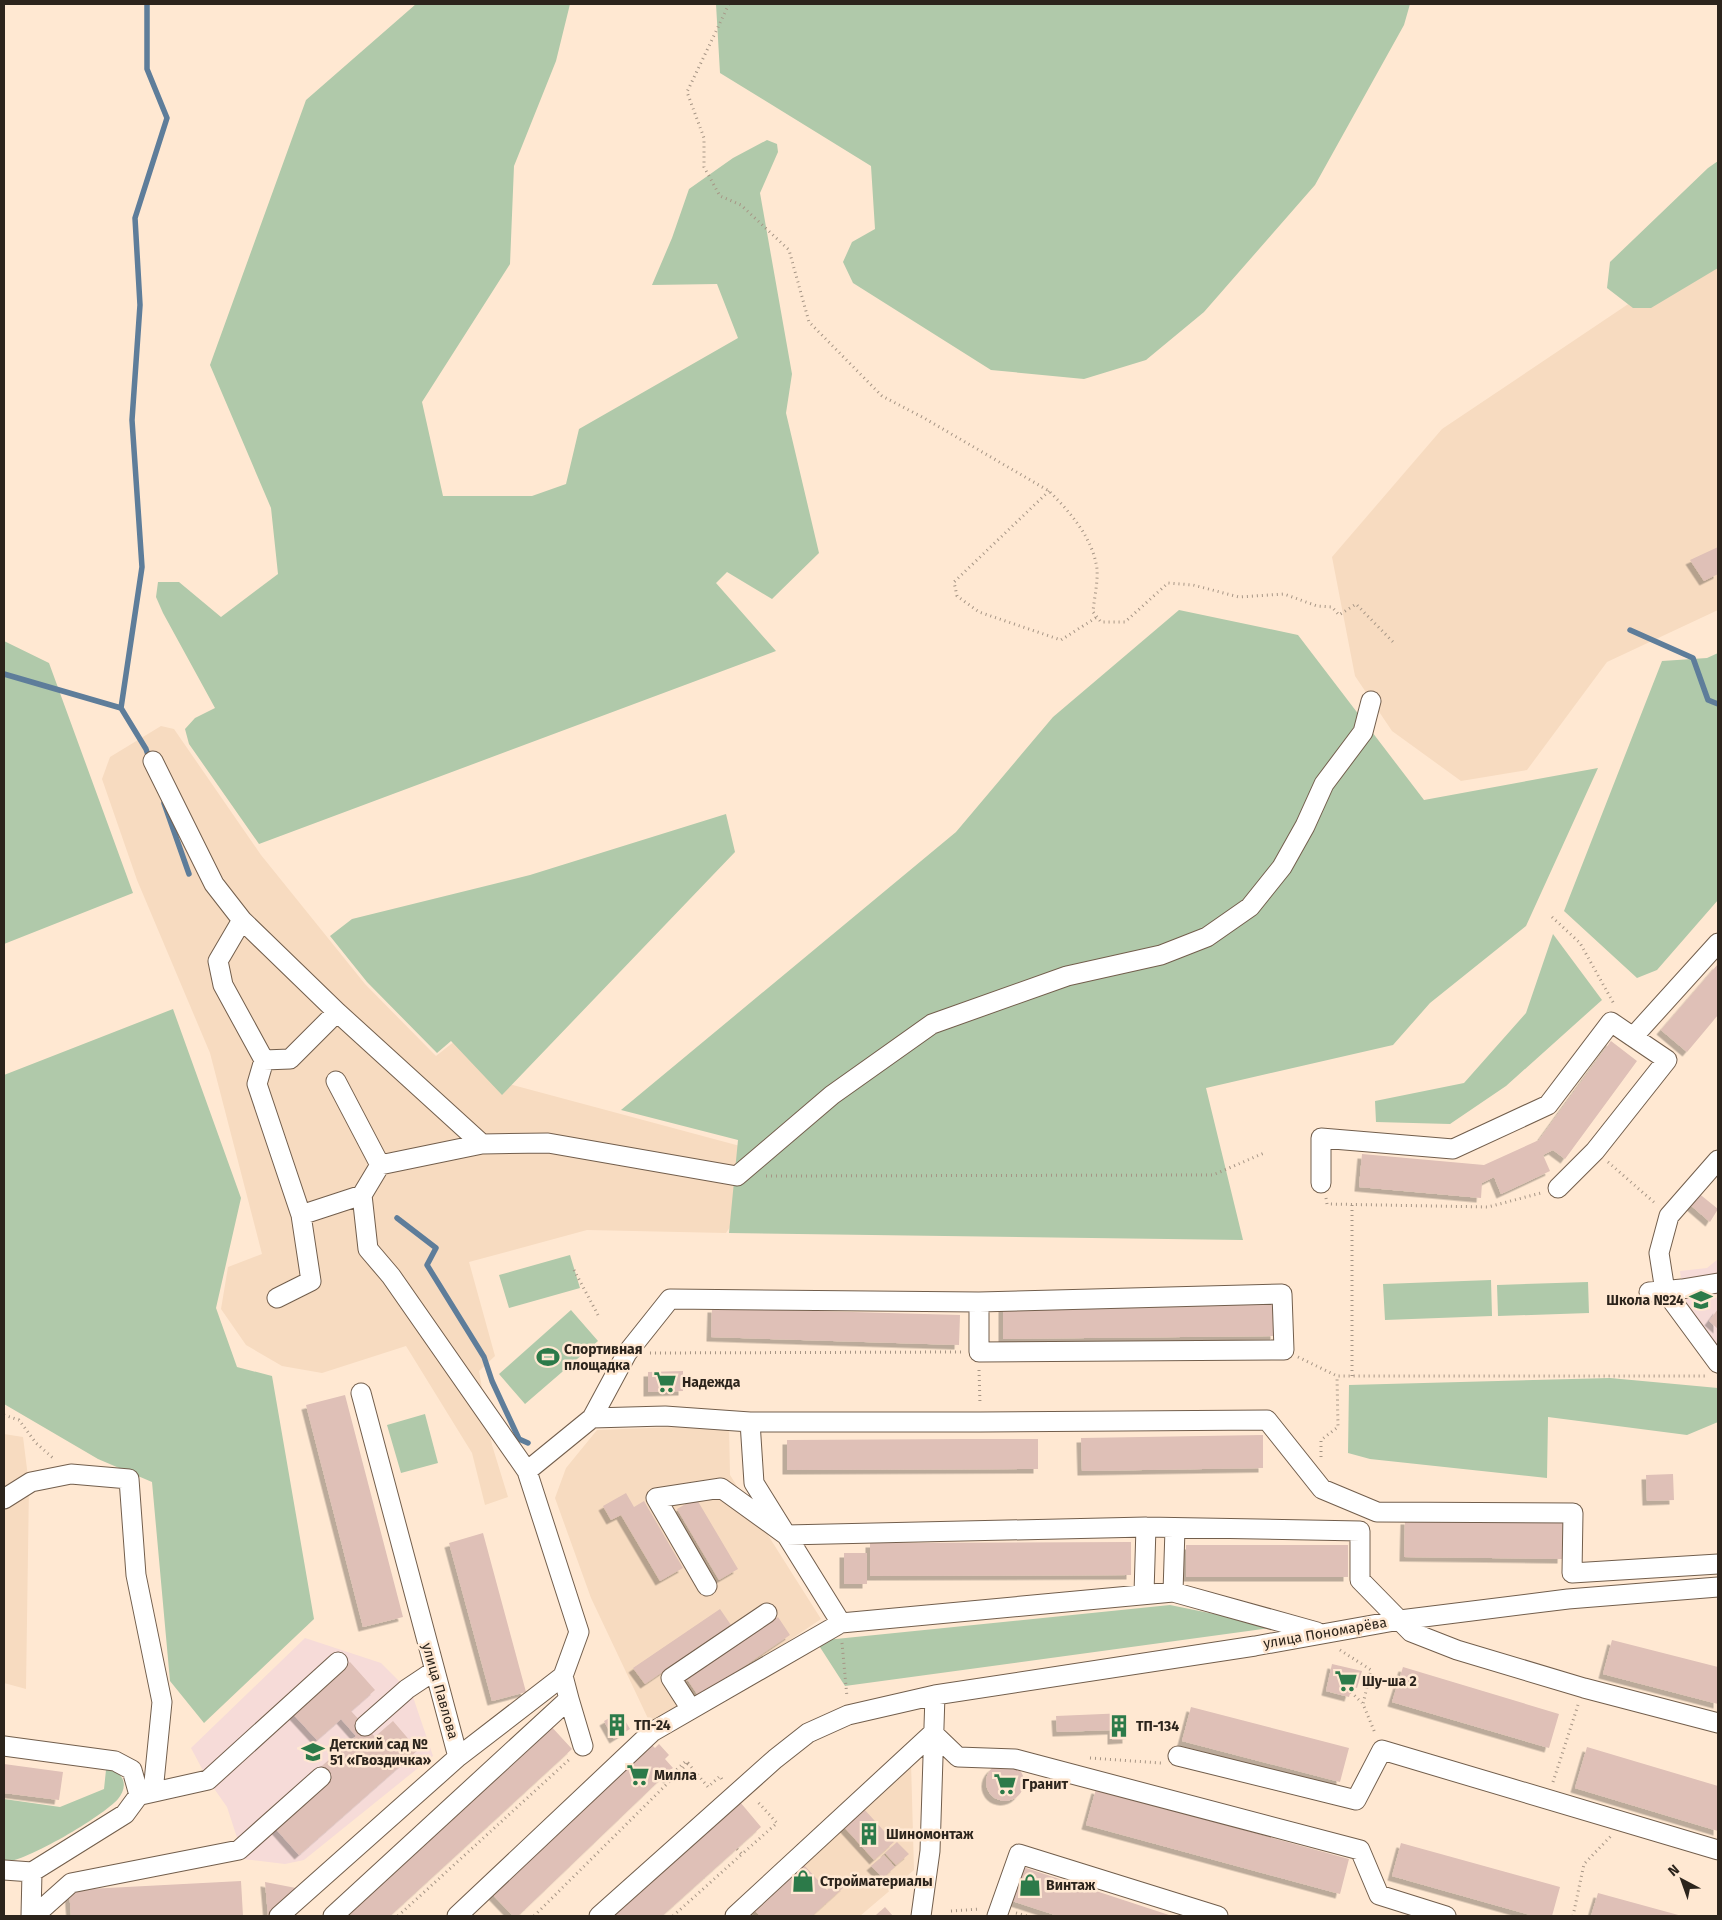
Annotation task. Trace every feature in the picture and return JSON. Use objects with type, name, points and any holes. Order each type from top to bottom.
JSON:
[{"type":"street","points":[[583,1746],[564,1676],[579,1632],[527,1471],[391,1276],[368,1249],[362,1195],[380,1165],[482,1144],[548,1143],[737,1176],[832,1095],[932,1024],[1067,976],[1161,955],[1206,937],[1250,907],[1282,866],[1305,826],[1324,784],[1364,732],[1370,701]]},
{"type":"street","points":[[153,761],[214,884],[242,920],[337,1012],[482,1144]]},
{"type":"street","points":[[242,920],[218,961],[223,985],[264,1060],[257,1084],[302,1215],[311,1281],[277,1298]]},
{"type":"street","points":[[1633,1037],[1718,943]]},
{"type":"street","points":[[264,1060],[290,1059],[337,1012]]},
{"type":"street","points":[[1322,1183],[1321,1138],[1453,1149],[1548,1104],[1610,1022],[1667,1060],[1595,1151],[1558,1188]]},
{"type":"street","points":[[336,1081],[380,1165]]},
{"type":"street","points":[[1713,1369],[1657,1292],[1659,1253],[1669,1216],[1718,1160]]},
{"type":"street","points":[[302,1215],[362,1195]]},
{"type":"street","points":[[1657,1292],[1718,1283]]},
{"type":"street","points":[[527,1471],[592,1418],[627,1353],[670,1299],[979,1302],[1282,1294],[1284,1350],[979,1352],[979,1302]]},
{"type":"street","name":"улица Павлова","points":[[279,1916],[458,1757],[361,1393]]},
{"type":"street","points":[[592,1418],[665,1416],[750,1422],[1267,1420],[1322,1489],[1377,1512],[1573,1514],[1572,1573],[1718,1564]]},
{"type":"street","points":[[750,1422],[754,1482],[840,1622]]},
{"type":"street","points":[[4,1499],[31,1482],[70,1474],[129,1479],[136,1574],[162,1702],[146,1794]]},
{"type":"street","points":[[708,1586],[656,1498],[721,1488],[786,1535],[1146,1528],[1360,1531],[1360,1580],[1412,1632],[1448,1646],[1584,1688],[1718,1723]]},
{"type":"street","points":[[1144,1594],[1146,1528]]},
{"type":"street","points":[[1174,1592],[1175,1529]]},
{"type":"street","name":"улица Пономарёва","points":[[599,1916],[735,1786],[808,1733],[848,1715],[935,1696],[1329,1640],[1400,1620],[1568,1599],[1718,1587]]},
{"type":"street","points":[[457,1916],[652,1732],[840,1622],[1174,1592],[1329,1640]]},
{"type":"street","points":[[691,1708],[671,1678],[767,1612]]},
{"type":"street","points":[[4,1870],[32,1872],[125,1814],[146,1794],[208,1780],[338,1662]]},
{"type":"street","points":[[365,1726],[407,1689],[434,1671]]},
{"type":"street","points":[[458,1757],[564,1676]]},
{"type":"street","points":[[921,1916],[930,1851],[935,1696]]},
{"type":"street","points":[[332,1916],[569,1699]]},
{"type":"street","points":[[735,1916],[933,1733]]},
{"type":"street","points":[[933,1733],[958,1757],[1015,1759],[1360,1850],[1379,1895],[1446,1916]]},
{"type":"street","points":[[4,1746],[115,1761],[132,1770],[146,1794]]},
{"type":"street","points":[[1178,1756],[1356,1800],[1382,1750],[1718,1850]]},
{"type":"street","points":[[33,1916],[71,1884],[239,1850],[321,1777]]},
{"type":"street","points":[[997,1916],[1019,1854],[1218,1916]]},
{"type":"street","points":[[32,1872],[33,1916]]},
{"type":"path","points":[[729,4],[687,92],[704,138],[704,167],[720,196],[741,205],[789,250],[808,322],[882,396],[1049,490],[1064,506],[1092,549],[1097,572],[1093,612],[1101,622],[1125,622],[1168,583],[1193,585],[1239,597],[1284,594],[1317,606],[1332,607],[1339,615],[1356,604],[1394,643]]},
{"type":"path","points":[[1049,490],[954,582],[957,596],[979,612],[1061,640],[1097,617]]},
{"type":"path","points":[[1552,917],[1580,943],[1619,1011]]},
{"type":"path","points":[[1595,1151],[1669,1216]]},
{"type":"path","points":[[737,1176],[1213,1175],[1264,1153]]},
{"type":"path","points":[[1322,1183],[1327,1204],[1488,1207],[1558,1188]]},
{"type":"path","points":[[1352,1204],[1352,1376]]},
{"type":"path","points":[[574,1270],[598,1315]]},
{"type":"path","points":[[1284,1350],[1337,1376],[1713,1369]]},
{"type":"path","points":[[627,1353],[979,1352],[980,1422]]},
{"type":"path","points":[[1321,1460],[1321,1440],[1338,1428],[1337,1376]]},
{"type":"path","points":[[4,1415],[19,1420],[36,1443],[70,1474]]},
{"type":"path","points":[[840,1622],[848,1715]]},
{"type":"path","points":[[1329,1640],[1371,1670],[1363,1704]]},
{"type":"path","points":[[1548,1799],[1584,1688]]},
{"type":"path","points":[[1351,1692],[1363,1704],[1382,1750]]},
{"type":"path","points":[[398,1916],[583,1746]]},
{"type":"path","points":[[1086,1758],[1163,1764],[1178,1756]]},
{"type":"path","points":[[673,1773],[686,1761],[708,1787],[720,1776],[735,1786],[777,1823],[673,1916]]},
{"type":"path","points":[[534,1916],[688,1764]]},
{"type":"path","points":[[1573,1916],[1584,1864],[1625,1822]]},
{"type":"path","points":[[737,1849],[742,1854]]},
{"type":"shaded area","points":[[1718,240],[1718,610],[1607,662],[1527,770],[1461,781],[1392,731],[1355,676],[1332,557],[1442,429],[1676,272]]},
{"type":"shaded area","points":[[161,726],[174,729],[261,855],[365,984],[436,1056],[465,1033],[509,1084],[740,1146],[732,1224],[726,1233],[587,1230],[469,1262],[495,1356],[479,1371],[492,1445],[508,1497],[485,1505],[472,1453],[406,1346],[322,1373],[282,1366],[246,1345],[221,1309],[228,1267],[262,1254],[210,1053],[137,880],[102,779],[110,757]]},
{"type":"shaded area","name":"Школа №24","points":[[1718,1259],[1718,1354],[1685,1311],[1680,1271],[1707,1268]]},
{"type":"shaded area","points":[[729,1425],[730,1475],[821,1619],[701,1700],[652,1727],[591,1598],[555,1498],[566,1468],[597,1430]]},
{"type":"shaded area","points":[[4,1434],[23,1437],[29,1485],[26,1689],[4,1683]]},
{"type":"shaded area","name":"Детский сад № 51 «Гвоздичка»","points":[[305,1638],[381,1663],[412,1694],[433,1756],[304,1860],[285,1864],[244,1859],[227,1807],[208,1780],[191,1748]]},
{"type":"shaded area","points":[[911,1762],[914,1870],[860,1916],[755,1916],[751,1912]]},
{"type":"green space","points":[[416,4],[570,4],[556,61],[514,166],[510,264],[422,402],[443,496],[532,496],[566,484],[579,429],[738,338],[717,284],[652,285],[672,238],[689,189],[733,158],[767,140],[777,144],[778,152],[760,193],[792,374],[786,413],[819,553],[772,599],[727,572],[716,583],[776,651],[259,844],[189,744],[185,729],[195,718],[215,708],[163,613],[156,597],[158,582],[179,582],[221,617],[278,574],[271,508],[210,365],[306,100]]},
{"type":"green space","points":[[716,4],[1410,4],[1404,25],[1315,185],[1204,312],[1146,360],[1084,379],[991,370],[853,283],[843,262],[852,242],[875,229],[871,166],[720,73]]},
{"type":"green space","points":[[1718,161],[1718,268],[1651,308],[1633,308],[1607,288],[1610,262],[1708,168]]},
{"type":"green space","points":[[1179,610],[1298,635],[1424,800],[1598,768],[1526,926],[1430,1003],[1393,1045],[1206,1088],[1243,1240],[729,1233],[738,1140],[621,1110],[956,832],[1053,717]]},
{"type":"green space","points":[[4,641],[49,663],[133,893],[4,944]]},
{"type":"green space","points":[[1718,653],[1718,900],[1657,970],[1637,978],[1564,911],[1662,661],[1707,658]]},
{"type":"green space","points":[[726,814],[735,852],[502,1095],[451,1041],[437,1053],[367,982],[330,936],[352,919],[530,875]]},
{"type":"green space","points":[[1553,934],[1602,1000],[1506,1086],[1450,1124],[1376,1122],[1375,1101],[1464,1083],[1526,1013]]},
{"type":"green space","points":[[173,1009],[241,1198],[216,1308],[237,1367],[272,1376],[314,1619],[204,1723],[170,1681],[152,1482],[98,1459],[4,1404],[4,1075]]},
{"type":"green space","points":[[570,1255],[580,1288],[509,1308],[499,1275]]},
{"type":"green space","points":[[1491,1280],[1492,1316],[1385,1320],[1383,1284]]},
{"type":"green space","points":[[1588,1282],[1589,1313],[1498,1316],[1497,1285]]},
{"type":"green space","name":"Спортивная площадка","points":[[571,1310],[598,1341],[525,1404],[499,1374]]},
{"type":"green space","points":[[1610,1378],[1718,1388],[1718,1422],[1687,1435],[1548,1417],[1547,1478],[1370,1459],[1348,1453],[1349,1385]]},
{"type":"green space","points":[[425,1414],[438,1463],[401,1473],[387,1425]]},
{"type":"green space","points":[[1170,1605],[1278,1627],[845,1686],[816,1641]]},
{"type":"green space","points":[[106,1770],[117,1772],[124,1783],[121,1794],[110,1807],[46,1847],[15,1860],[4,1862],[4,1799],[60,1807],[104,1789]]},
{"type":"building","points":[[1718,547],[1718,574],[1704,581],[1690,560]]},
{"type":"building","points":[[1718,964],[1718,1015],[1687,1052],[1661,1030]]},
{"type":"building","points":[[1611,1041],[1637,1061],[1565,1159],[1553,1150],[1543,1155],[1550,1171],[1501,1194],[1494,1177],[1482,1183],[1481,1198],[1359,1187],[1362,1154],[1484,1165],[1539,1140]]},
{"type":"building","points":[[1697,1192],[1718,1209],[1710,1222],[1688,1203]]},
{"type":"building","points":[[1275,1304],[1275,1336],[1003,1339],[1003,1306]]},
{"type":"building","points":[[712,1308],[960,1315],[959,1345],[711,1337]]},
{"type":"building","points":[[1718,1309],[1718,1329],[1709,1321]]},
{"type":"building","points":[[683,1371],[683,1391],[648,1392],[648,1372]]},
{"type":"building","points":[[345,1395],[403,1617],[363,1627],[306,1405]]},
{"type":"building","points":[[1263,1435],[1263,1468],[1082,1471],[1081,1438]]},
{"type":"building","points":[[1038,1439],[1038,1469],[787,1470],[787,1440]]},
{"type":"building","points":[[1673,1474],[1674,1500],[1647,1501],[1646,1475]]},
{"type":"building","points":[[626,1493],[634,1507],[644,1501],[683,1568],[660,1581],[621,1515],[611,1520],[603,1506]]},
{"type":"building","points":[[696,1498],[738,1569],[719,1580],[677,1509]]},
{"type":"building","points":[[1405,1520],[1563,1523],[1562,1559],[1404,1557]]},
{"type":"building","points":[[483,1533],[526,1692],[492,1701],[449,1543]]},
{"type":"building","points":[[1131,1542],[1131,1575],[870,1576],[870,1543]]},
{"type":"building","points":[[1186,1545],[1348,1545],[1348,1577],[1186,1577]]},
{"type":"building","points":[[844,1553],[867,1553],[867,1584],[844,1584]]},
{"type":"building","points":[[720,1609],[731,1625],[645,1684],[633,1668]]},
{"type":"building","points":[[778,1617],[790,1635],[699,1697],[687,1679]]},
{"type":"building","points":[[1612,1640],[1718,1667],[1718,1704],[1603,1674]]},
{"type":"building","points":[[350,1662],[375,1690],[351,1711],[375,1737],[393,1721],[418,1750],[299,1855],[274,1827],[331,1777],[322,1766],[356,1736],[341,1719],[317,1740],[292,1713]]},
{"type":"building","points":[[1332,1664],[1362,1671],[1357,1688],[1352,1687],[1349,1697],[1326,1691]]},
{"type":"building","points":[[1403,1667],[1559,1714],[1549,1748],[1392,1702]]},
{"type":"building","points":[[1191,1707],[1349,1748],[1340,1782],[1182,1741]]},
{"type":"building","name":"ТП-24","points":[[620,1712],[630,1729],[614,1739],[604,1721]]},
{"type":"building","points":[[1126,1713],[1127,1739],[1112,1740],[1112,1730],[1057,1732],[1056,1716]]},
{"type":"building","points":[[549,1724],[572,1749],[390,1916],[341,1916]]},
{"type":"building","points":[[650,1743],[655,1748],[659,1744],[669,1755],[665,1759],[673,1768],[670,1770],[674,1774],[668,1779],[665,1775],[518,1916],[513,1916],[492,1894]]},
{"type":"building","points":[[1587,1747],[1718,1786],[1718,1831],[1575,1788]]},
{"type":"building","name":"Гранит","points":[[1005,1763],[1018,1769],[1024,1782],[1018,1795],[1005,1801],[992,1795],[986,1782],[992,1769]]},
{"type":"building","points":[[4,1764],[63,1772],[59,1800],[4,1793]]},
{"type":"building","points":[[1096,1789],[1349,1859],[1340,1894],[1086,1825]]},
{"type":"building","points":[[740,1802],[761,1827],[662,1916],[613,1916]]},
{"type":"building","name":"Шиномонтаж","points":[[864,1809],[894,1842],[874,1860],[844,1827]]},
{"type":"building","points":[[897,1842],[909,1854],[896,1865],[885,1853]]},
{"type":"building","points":[[1401,1843],[1560,1887],[1552,1916],[1534,1916],[1392,1876]]},
{"type":"building","points":[[884,1855],[895,1867],[883,1878],[871,1866]]},
{"type":"building","name":"Стройматериалы","points":[[804,1865],[827,1890],[839,1880],[845,1886],[812,1916],[760,1916],[755,1911]]},
{"type":"building","points":[[1023,1867],[1172,1916],[1058,1916],[1012,1901]]},
{"type":"building","points":[[241,1881],[243,1916],[71,1916],[69,1890]]},
{"type":"building","points":[[265,1882],[301,1889],[268,1916]]},
{"type":"building","points":[[1598,1893],[1682,1916],[1591,1916]]},
{"type":"building","points":[[885,1907],[893,1916],[875,1916]]},
{"type":"waterway","points":[[121,708],[142,567],[132,420],[140,305],[135,218],[167,118],[147,69],[147,4]]},
{"type":"waterway","points":[[1630,630],[1693,658],[1708,700],[1718,704]]},
{"type":"waterway","points":[[4,674],[121,708],[146,749],[150,761]]},
{"type":"waterway","points":[[164,803],[189,874]]},
{"type":"waterway","points":[[397,1218],[436,1248],[427,1265],[484,1357],[492,1381],[519,1439],[528,1443]]},
{"type":"place","name":"Школа №24","points":[[1701,1300]]},
{"type":"place","name":"Спортивная площадка","points":[[548,1357]]},
{"type":"place","name":"Надежда","points":[[665,1382]]},
{"type":"place","name":"Шу-ша 2","points":[[1346,1681]]},
{"type":"place","name":"ТП-24","points":[[617,1725]]},
{"type":"place","name":"ТП-134","points":[[1119,1726]]},
{"type":"place","name":"Детский сад № 51 «Гвоздичка»","points":[[313,1752]]},
{"type":"place","name":"Милла","points":[[638,1775]]},
{"type":"place","name":"Гранит","points":[[1005,1784]]},
{"type":"place","name":"Шиномонтаж","points":[[869,1834]]},
{"type":"place","name":"Стройматериалы","points":[[803,1881]]},
{"type":"place","name":"Винтаж","points":[[1030,1885]]}]
